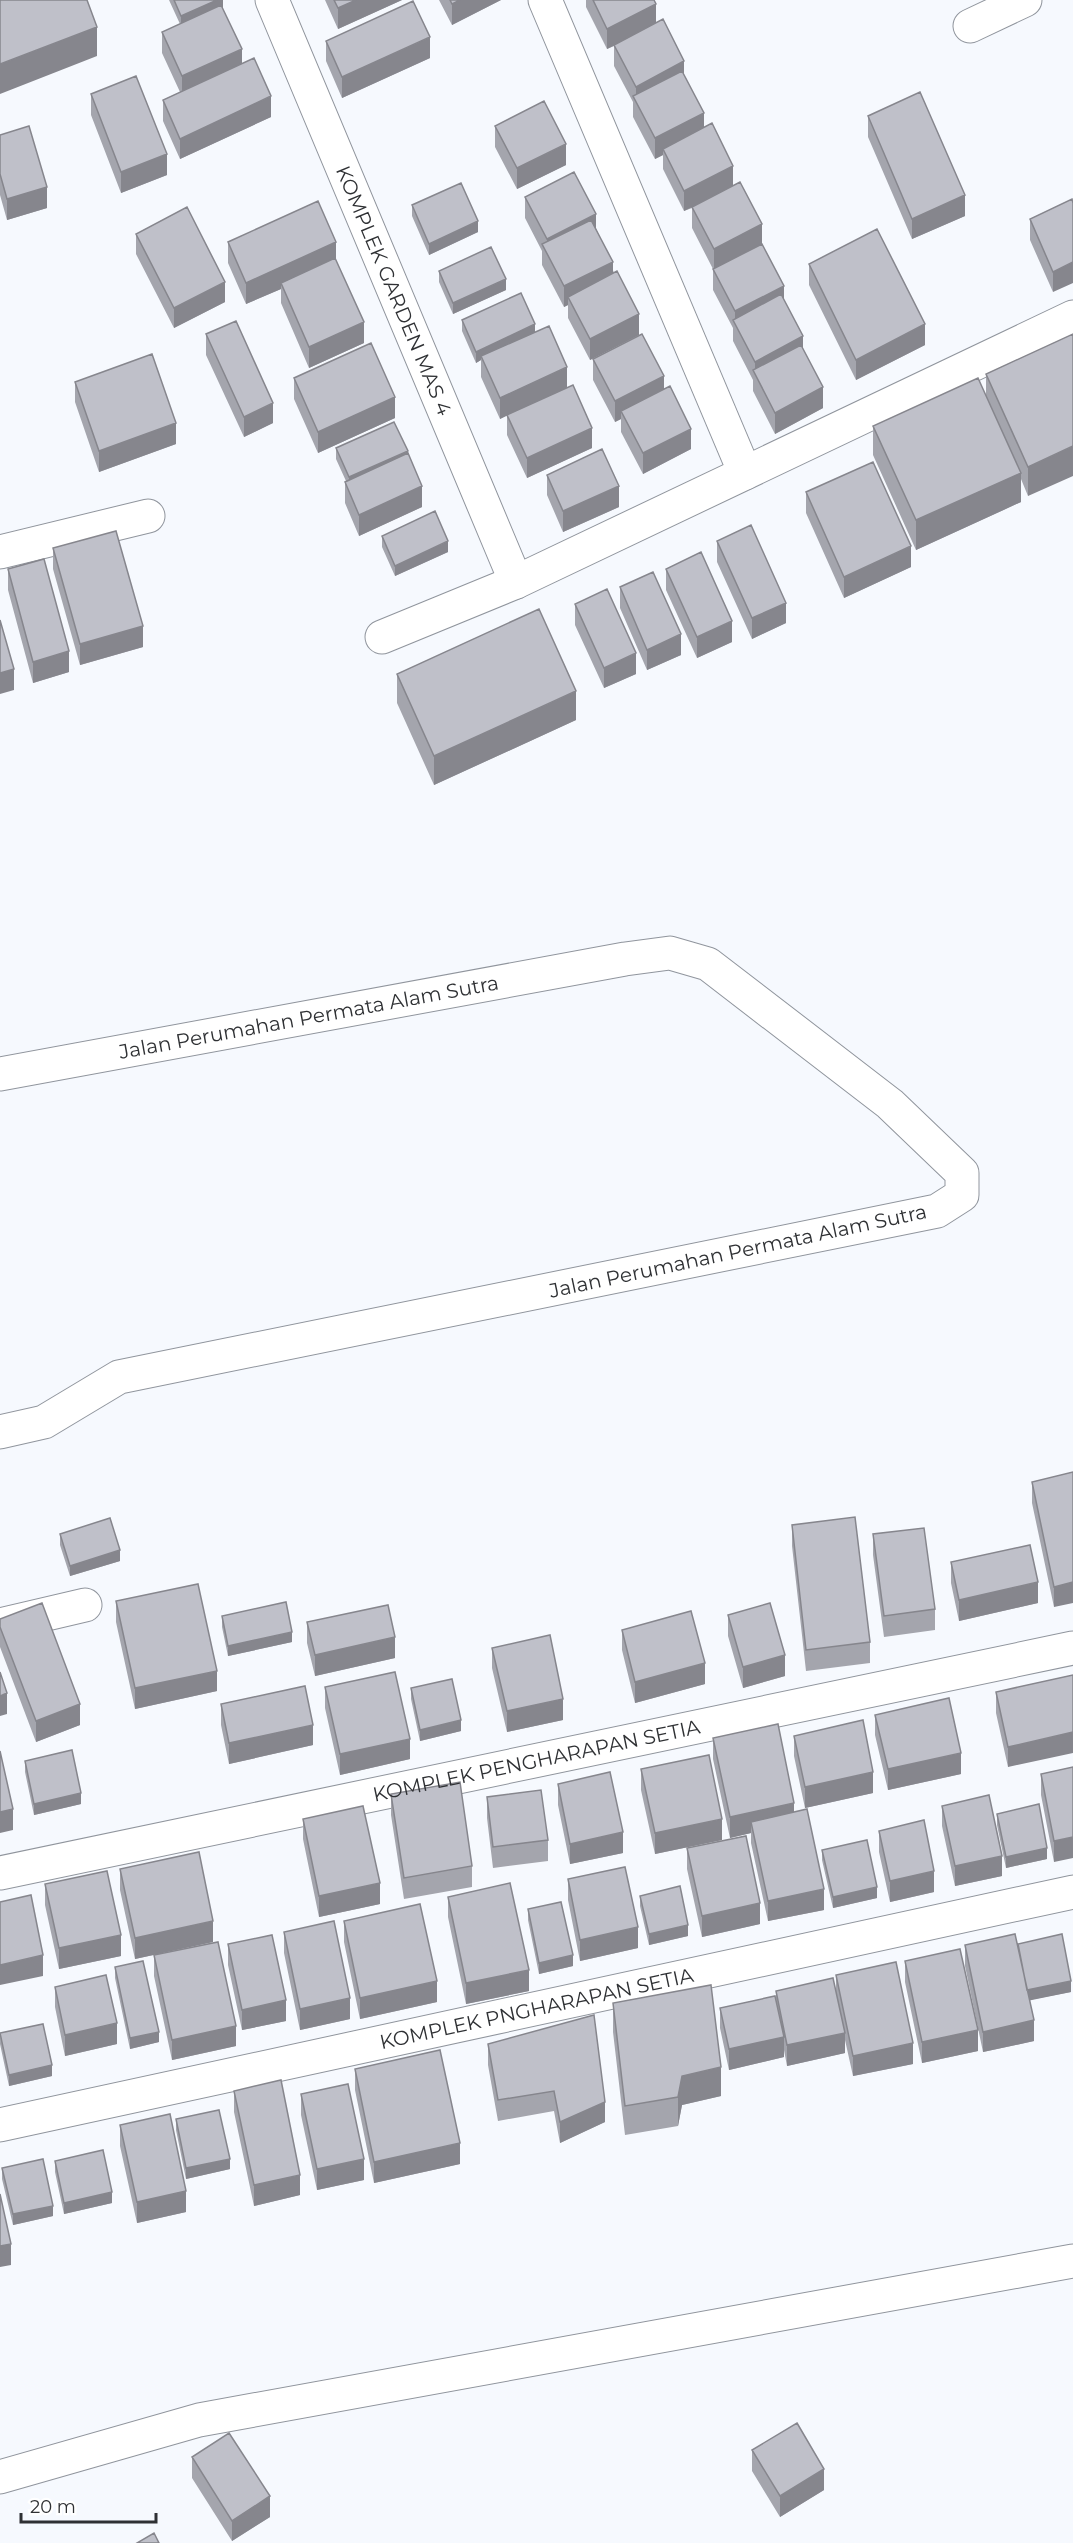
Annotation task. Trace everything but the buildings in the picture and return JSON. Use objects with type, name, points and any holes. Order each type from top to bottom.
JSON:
[{"type":"street","name":"KOMPLEK GARDEN MAS 4","points":[[272,0],[516,582]]},
{"type":"street","points":[[545,0],[745,473]]},
{"type":"street","points":[[970,26],[1025,0]]},
{"type":"street","points":[[382,637],[516,582],[1073,317]]},
{"type":"street","points":[[0,552],[148,516]]},
{"type":"street","name":"Jalan Perumahan Permata Alam Sutra","points":[[0,1074],[613,961],[670,953],[708,964],[890,1104],[962,1173],[962,1195],[937,1211],[119,1377],[44,1422],[0,1432]]},
{"type":"street","points":[[0,1625],[85,1605]]},
{"type":"street","name":"KOMPLEK PENGHARAPAN SETIA","points":[[0,1873],[1073,1648]]},
{"type":"street","name":"KOMPLEK PNGHARAPAN SETIA","points":[[0,2125],[1073,1892]]},
{"type":"street","points":[[0,2477],[200,2420],[1073,2261]]}]
